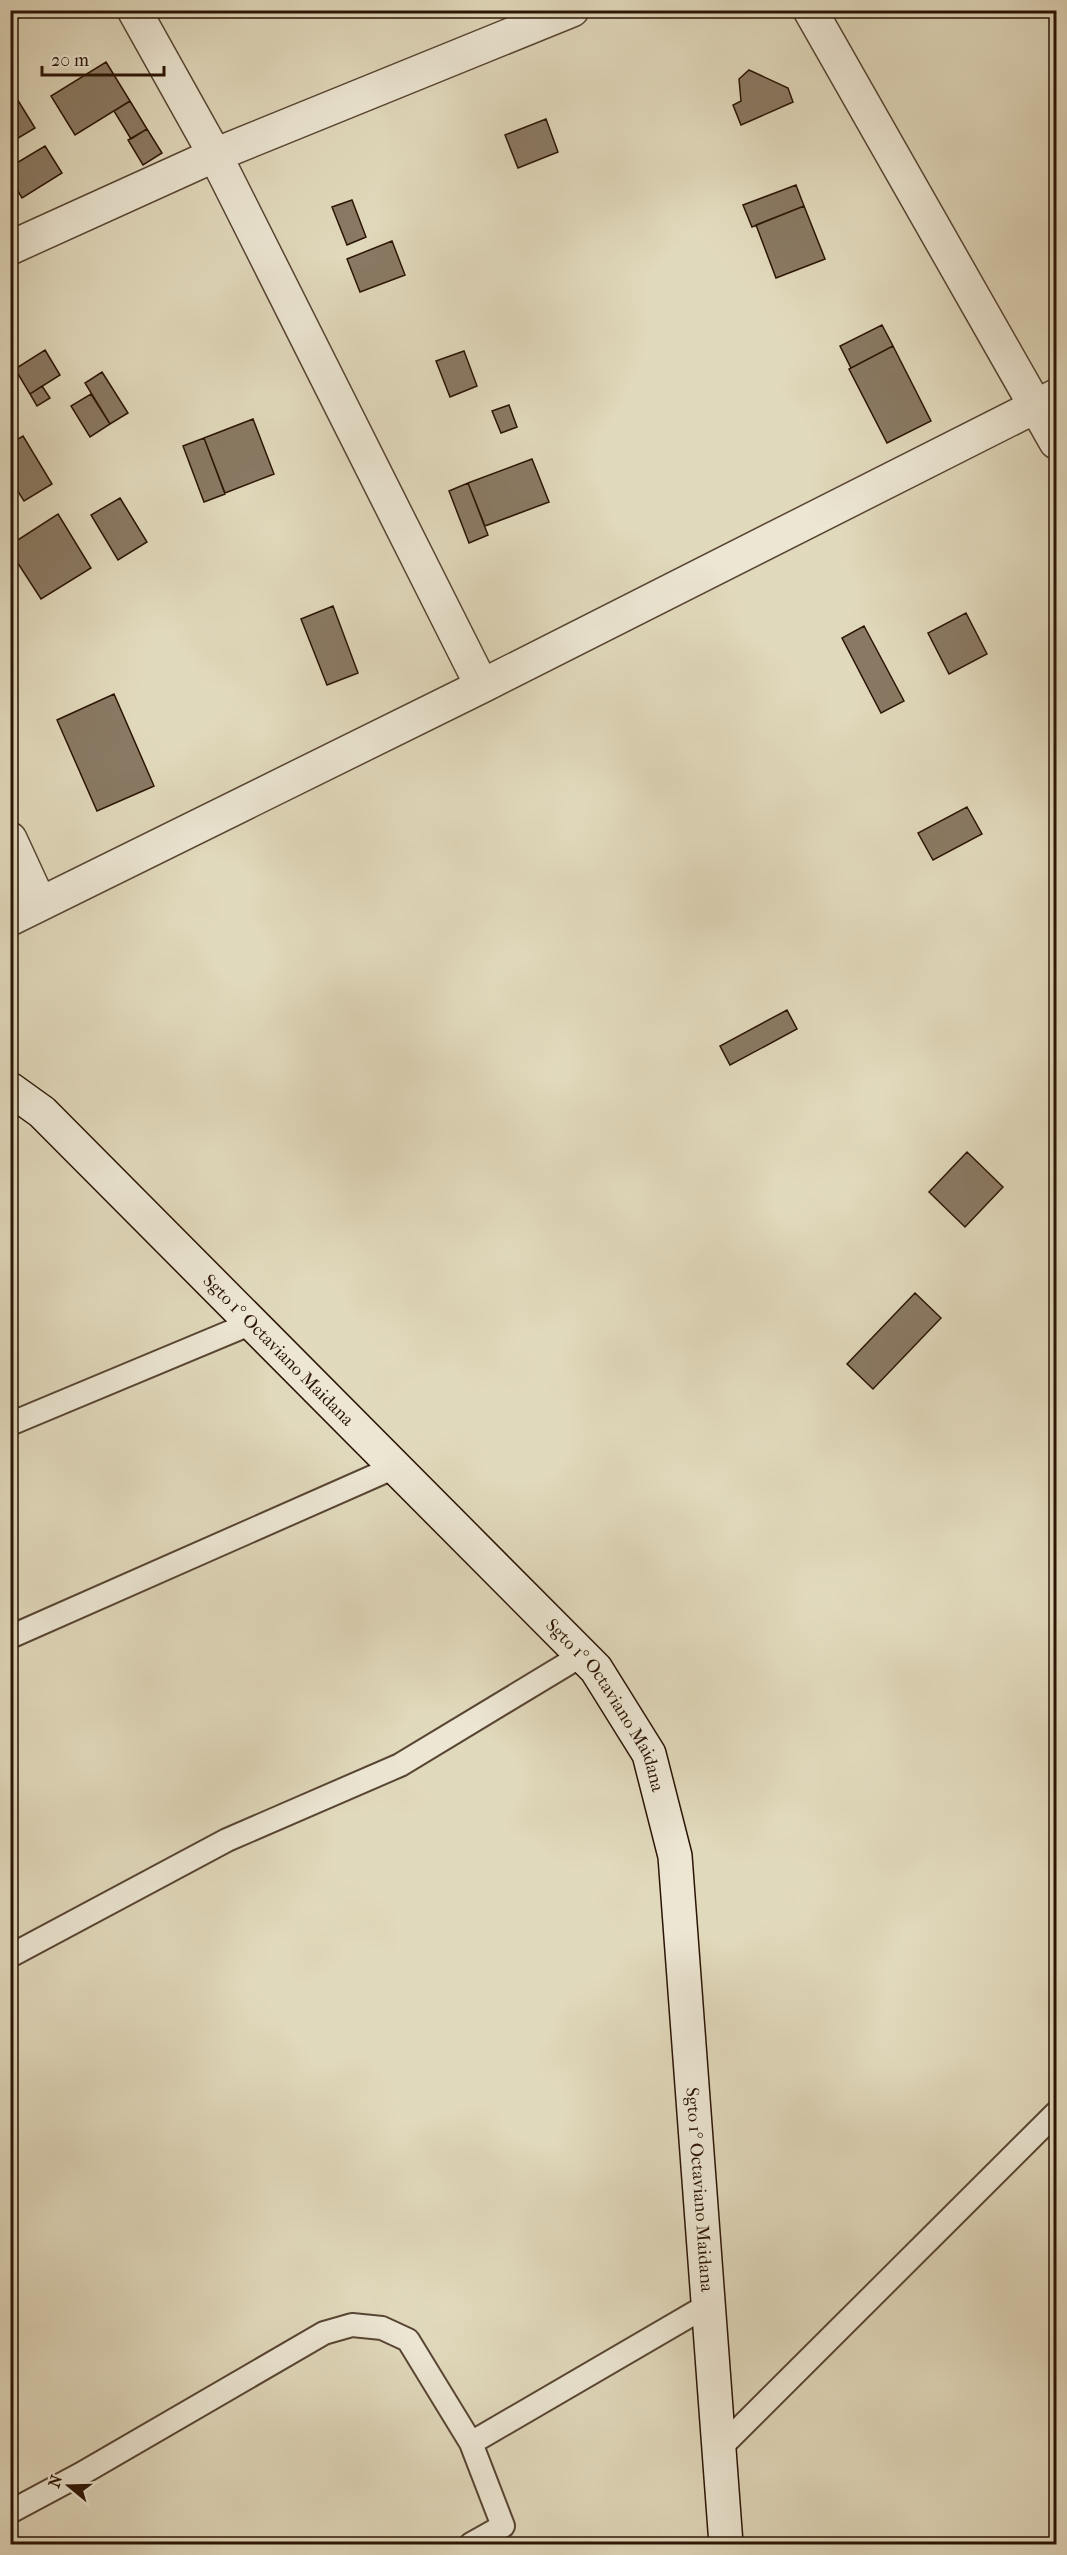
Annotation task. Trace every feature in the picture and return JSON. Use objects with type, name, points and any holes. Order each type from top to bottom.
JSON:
[{"type":"street","points":[[134,10],[215,155],[482,686]]},
{"type":"street","points":[[10,248],[215,155],[572,10]]},
{"type":"street","points":[[810,10],[1046,401],[1056,442]]},
{"type":"street","points":[[10,919],[482,686],[1046,401]]},
{"type":"street","points":[[10,839],[40,904]]},
{"type":"street","name":"Sgto 1° Octaviano Maidana","points":[[10,1089],[42,1112],[596,1669],[649,1754],[675,1856],[726,2544]]},
{"type":"lane","points":[[10,1424],[252,1323]]},
{"type":"lane","points":[[10,1637],[395,1467]]},
{"type":"lane","points":[[10,1956],[228,1840],[400,1765],[582,1655]]},
{"type":"lane","points":[[719,2449],[1056,2113]]},
{"type":"lane","points":[[471,2442],[708,2305]]},
{"type":"lane","points":[[10,2511],[81,2474],[324,2333],[352,2325],[382,2328],[408,2340],[471,2442],[503,2526],[471,2544]]},
{"type":"building","points":[[10,10],[37,10],[10,22]]},
{"type":"building","points":[[106,62],[130,101],[75,135],[51,96]]},
{"type":"building","points":[[749,70],[788,88],[793,102],[741,125],[733,105],[741,101],[739,79]]},
{"type":"building","points":[[14,94],[35,128],[10,143],[10,96]]},
{"type":"building","points":[[130,101],[147,129],[131,139],[114,111]]},
{"type":"building","points":[[546,119],[558,152],[518,168],[505,135]]},
{"type":"building","points":[[147,129],[162,153],[143,165],[128,140]]},
{"type":"building","points":[[45,146],[62,173],[22,198],[10,178],[10,167]]},
{"type":"building","points":[[796,185],[804,206],[752,227],[743,205]]},
{"type":"building","points":[[352,200],[366,237],[347,245],[332,207]]},
{"type":"building","points":[[804,206],[825,259],[776,278],[756,225]]},
{"type":"building","points":[[392,241],[405,275],[360,292],[347,259]]},
{"type":"building","points":[[882,325],[893,346],[851,368],[840,346]]},
{"type":"building","points":[[893,346],[931,421],[887,443],[849,369]]},
{"type":"building","points":[[45,350],[60,375],[30,394],[15,369]]},
{"type":"building","points":[[464,351],[477,386],[450,397],[436,361]]},
{"type":"building","points":[[102,372],[128,413],[110,424],[85,383]]},
{"type":"building","points":[[42,386],[50,398],[37,406],[30,394]]},
{"type":"building","points":[[91,394],[110,424],[90,437],[71,406]]},
{"type":"building","points":[[509,405],[517,427],[501,433],[492,411]]},
{"type":"building","points":[[253,419],[274,474],[225,493],[204,438]]},
{"type":"building","points":[[23,436],[52,484],[24,501],[10,479],[10,444]]},
{"type":"building","points":[[204,438],[225,494],[204,502],[183,446]]},
{"type":"building","points":[[532,459],[549,502],[485,526],[468,483]]},
{"type":"building","points":[[468,483],[488,535],[469,543],[449,491]]},
{"type":"building","points":[[120,498],[147,542],[118,560],[91,515]]},
{"type":"building","points":[[58,514],[91,568],[41,599],[10,551],[10,545]]},
{"type":"building","points":[[333,606],[358,673],[327,685],[301,619]]},
{"type":"building","points":[[966,613],[987,654],[949,674],[928,633]]},
{"type":"building","points":[[864,626],[904,701],[881,713],[842,638]]},
{"type":"building","points":[[114,694],[154,786],[97,811],[57,720]]},
{"type":"building","points":[[967,807],[982,834],[933,860],[918,833]]},
{"type":"building","points":[[787,1010],[797,1029],[730,1065],[720,1046]]},
{"type":"building","points":[[967,1152],[1003,1187],[965,1227],[929,1192]]},
{"type":"building","points":[[915,1293],[941,1318],[873,1389],[847,1364]]}]
